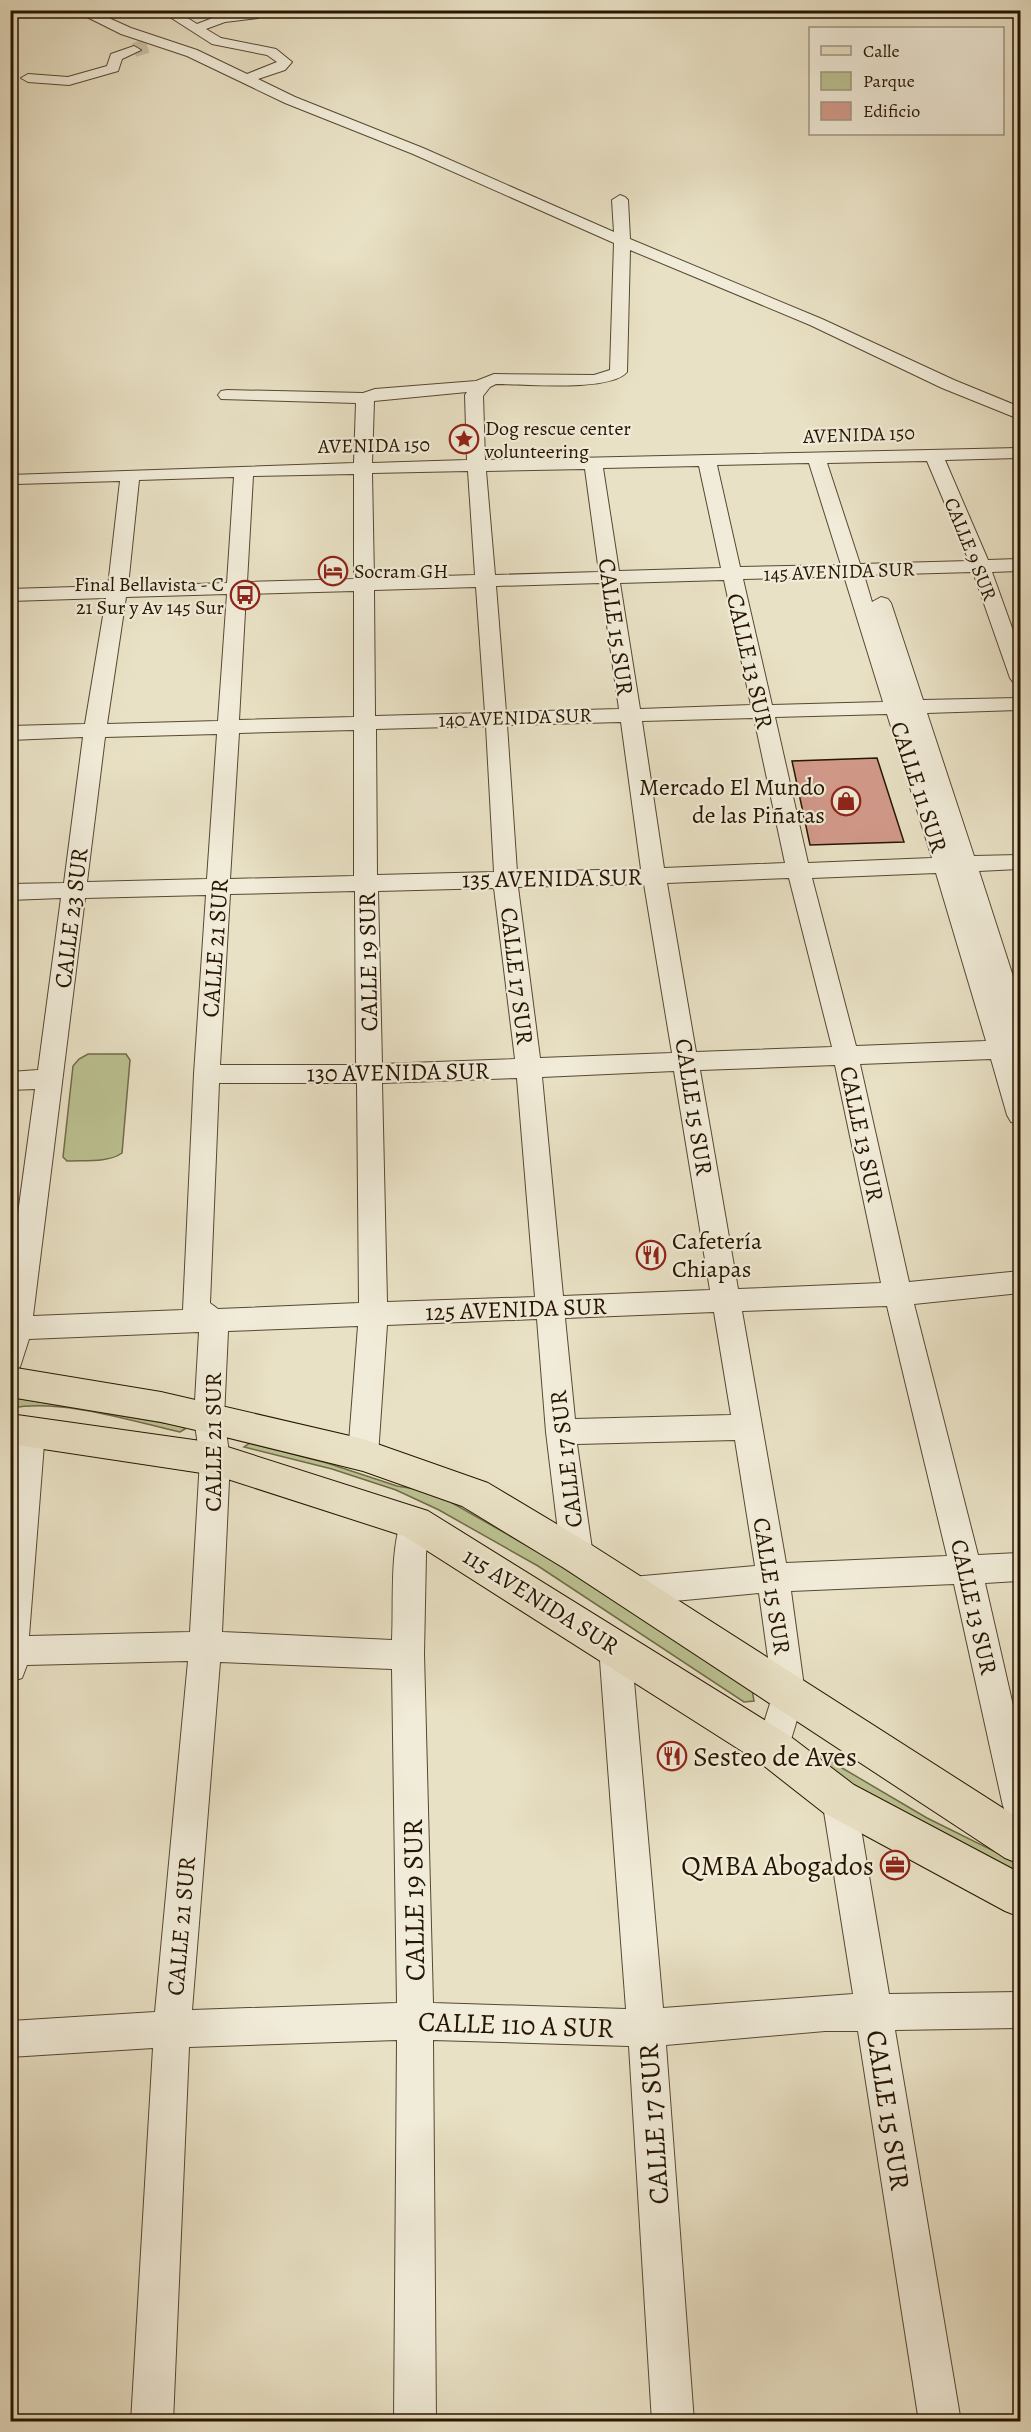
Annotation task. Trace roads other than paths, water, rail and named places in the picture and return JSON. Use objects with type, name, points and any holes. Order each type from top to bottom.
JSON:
[{"type":"main road","points":[[10,1382],[161,1407],[363,1455],[475,1494],[578,1556],[1020,1843]]},
{"type":"main road","name":"115 AVENIDA SUR","points":[[20,1430],[215,1459],[415,1523],[773,1748],[839,1799],[1020,1896]]},
{"type":"street","points":[[79,10],[158,44],[192,53],[290,100],[418,151],[622,241],[816,322],[948,384],[1020,413]]},
{"type":"street","points":[[165,10],[217,41],[271,52],[285,62],[280,68],[246,79]]},
{"type":"street","points":[[195,29],[223,18],[253,15]]},
{"type":"street","points":[[28,78],[69,81],[113,68],[116,57],[134,50]]},
{"type":"street","points":[[227,394],[366,398],[375,394],[478,390],[488,381],[501,378],[594,380],[610,377],[618,372],[622,241],[620,200]]},
{"type":"street","name":"CALLE 17 SUR","points":[[478,390],[476,465],[507,879],[552,1308],[561,1432],[578,1556]]},
{"type":"street","points":[[363,468],[366,398]]},
{"type":"street","name":"AVENIDA 150","points":[[15,480],[244,471],[1020,453]]},
{"type":"street","name":"CALLE 9 SUR","points":[[933,454],[981,567],[1020,678]]},
{"type":"street","name":"CALLE 11 SUR","points":[[826,459],[862,571],[916,707],[955,865]]},
{"type":"street","name":"CALLE 13 SUR","points":[[707,461],[798,871],[846,1056],[886,1247],[966,1570],[1020,1806]]},
{"type":"street","name":"CALLE 15 SUR","points":[[593,464],[654,876],[773,1578],[789,1694],[773,1748]]},
{"type":"street","name":"CALLE 19 SUR","points":[[363,468],[366,882],[373,1314],[363,1455]]},
{"type":"street","name":"CALLE 21 SUR","points":[[152,2421],[172,2029],[204,1646],[215,1459],[209,1418],[214,1321],[196,1308],[207,1074],[244,471]]},
{"type":"street","name":"CALLE 23 SUR","points":[[10,1359],[50,1079],[130,476]]},
{"type":"street","name":"145 AVENIDA SUR","points":[[10,595],[237,587],[610,579],[1020,565]]},
{"type":"street","name":"CALLE 11 SUR","points":[[862,571],[894,708],[955,865],[1014,1044],[1020,1114]]},
{"type":"street","name":"140 AVENIDA SUR","points":[[10,733],[1020,704]]},
{"type":"street","name":"135 AVENIDA SUR","points":[[10,892],[654,876],[1020,862]]},
{"type":"street","name":"130 AVENIDA SUR","points":[[207,1074],[369,1074],[528,1069],[846,1056],[1014,1044]]},
{"type":"street","points":[[10,1081],[50,1079]]},
{"type":"street","name":"125 AVENIDA SUR","points":[[14,1328],[899,1294],[1020,1282]]},
{"type":"street","points":[[561,1432],[746,1427]]},
{"type":"street","points":[[20,1430],[11,1656],[204,1646],[381,1655],[408,1654]]},
{"type":"street","name":"CALLE 19 SUR","points":[[415,1523],[411,1554],[408,1654],[416,2021],[415,2421]]},
{"type":"street","points":[[632,1591],[773,1578],[1020,1567]]},
{"type":"street","name":"CALLE 17 SUR","points":[[615,1647],[646,2028],[673,2421]]},
{"type":"street","name":"CALLE 15 SUR","points":[[839,1799],[940,2421]]},
{"type":"street","name":"CALLE 110 A SUR","points":[[10,2039],[172,2029],[416,2021],[646,2028],[874,2011],[1020,2010]]},
{"type":"tunnel","points":[[134,50],[154,44]]},
{"type":"place","name":"Dog rescue center volunteering","points":[[464,439]]},
{"type":"place","name":"Socram GH","points":[[333,571]]},
{"type":"place","name":"Final Bellavista - C 21 Sur y Av 145 Sur","points":[[245,595]]},
{"type":"place","name":"Mercado El Mundo de las Piñatas","points":[[846,801]]},
{"type":"place","name":"Cafetería Chiapas","points":[[651,1255]]},
{"type":"place","name":"Sesteo de Aves","points":[[672,1756]]},
{"type":"place","name":"QMBA Abogados","points":[[895,1865]]}]
